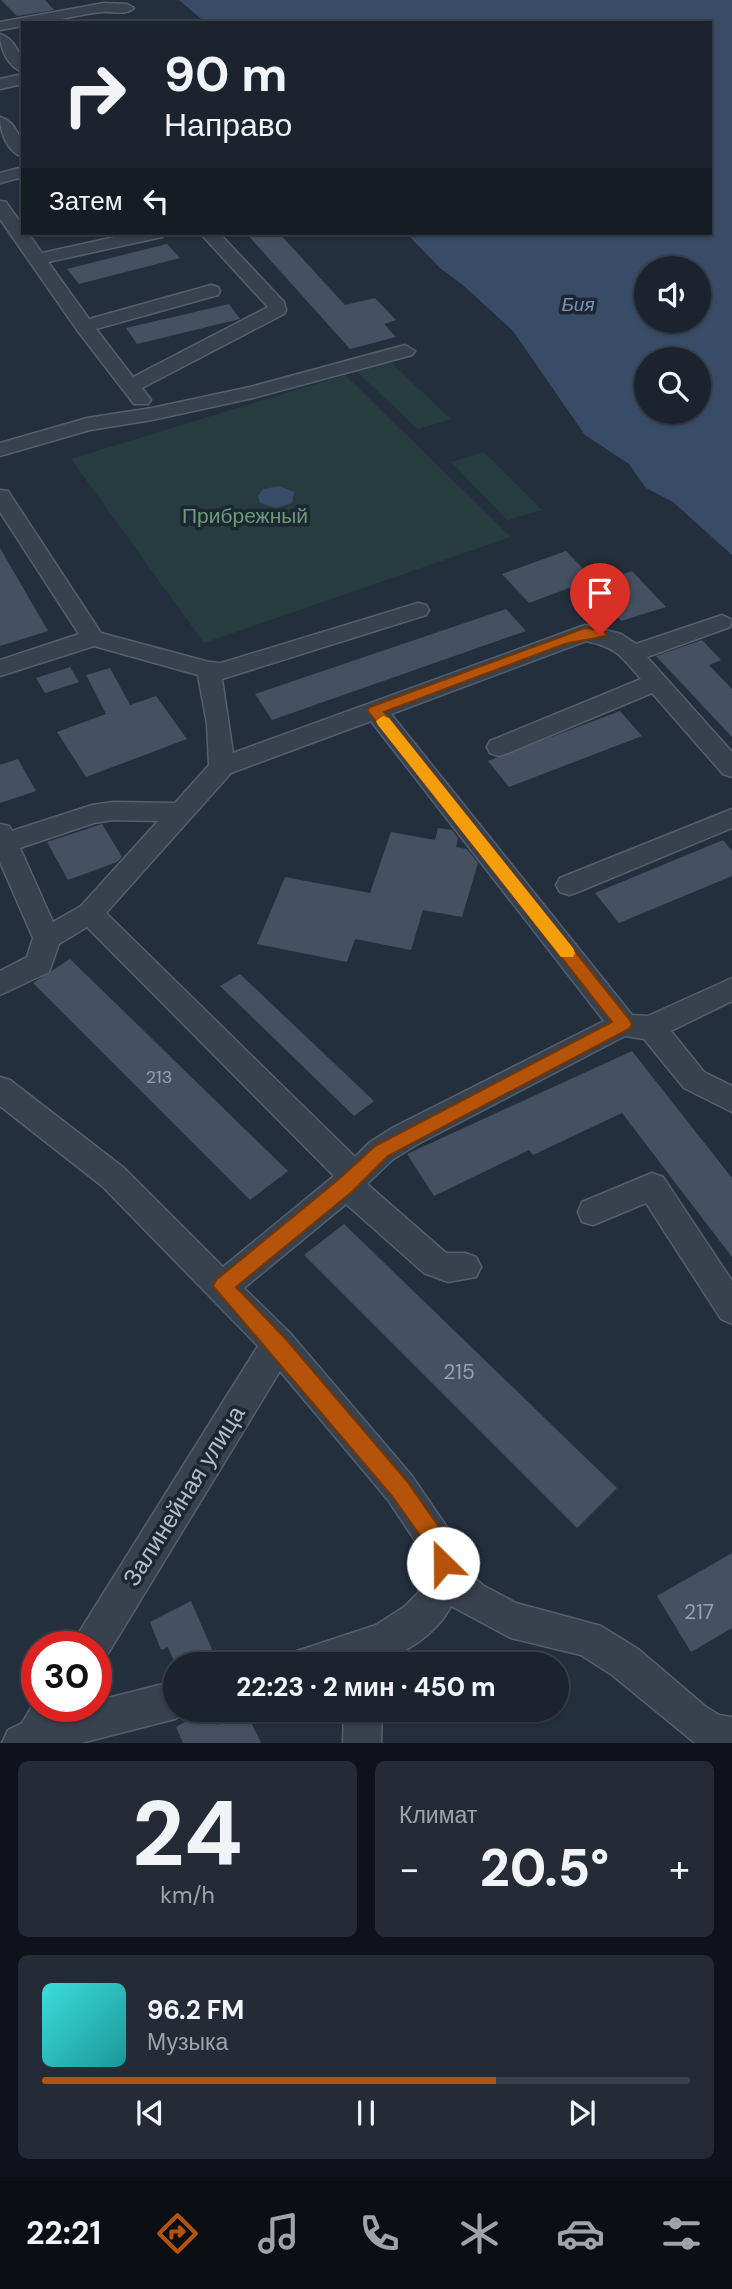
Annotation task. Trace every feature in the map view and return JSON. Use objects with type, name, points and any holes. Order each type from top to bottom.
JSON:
[{"type":"street","points":[[27,21],[104,7],[127,8]]},
{"type":"street","points":[[0,26],[21,22]]},
{"type":"street","points":[[0,39],[21,65]]},
{"type":"street","points":[[0,84],[21,79]]},
{"type":"street","points":[[0,122],[21,149]]},
{"type":"street","points":[[0,178],[21,173]]},
{"type":"street","points":[[0,206],[84,326],[152,414]]},
{"type":"street","points":[[38,259],[147,235]]},
{"type":"street","points":[[131,386],[277,310],[277,306],[211,235]]},
{"type":"street","points":[[84,326],[211,291]]},
{"type":"street","points":[[0,450],[87,424],[152,414],[289,384],[405,351]]},
{"type":"street","points":[[0,496],[93,638]]},
{"type":"street","points":[[0,668],[93,638],[209,670],[222,671],[418,610]]},
{"type":"street","points":[[631,653],[722,622]]},
{"type":"street","points":[[47,937],[90,913],[222,767],[585,633],[613,639],[631,653],[732,768]]},
{"type":"street","points":[[209,670],[219,724],[222,767]]},
{"type":"street","points":[[499,747],[656,682]]},
{"type":"street","points":[[375,710],[637,1025],[694,1080],[732,1100]]},
{"type":"street","points":[[0,985],[39,964],[47,937],[3,838],[92,814],[180,811]]},
{"type":"street","points":[[569,886],[732,818]]},
{"type":"street","points":[[90,913],[350,1181],[435,1264],[448,1268],[465,1267]]},
{"type":"street","points":[[223,1286],[350,1181],[381,1151],[405,1136],[637,1025],[732,989]]},
{"type":"street","points":[[0,1089],[113,1177],[223,1286],[278,1344],[400,1489],[441,1548],[445,1578],[430,1607],[371,1652]]},
{"type":"street","points":[[593,1212],[652,1186],[732,1309]]},
{"type":"street","name":"Залинейная улица","points":[[100,1631],[278,1344]]},
{"type":"street","points":[[445,1578],[471,1600],[511,1620],[588,1639],[625,1662],[693,1720],[713,1733],[732,1735]]},
{"type":"street","points":[[36,1729],[163,1703]]},
{"type":"street","points":[[362,1743],[363,1722]]},
{"type":"green space","points":[[388,360],[451,419],[418,429],[356,371]]},
{"type":"green space","name":"Прибрежный","points":[[345,375],[511,537],[204,643],[71,459]]},
{"type":"green space","points":[[484,452],[542,510],[507,520],[451,462]]},
{"type":"water","name":"Бия","points":[[179,0],[732,0],[732,555],[673,502],[646,488],[629,464],[585,435],[513,331],[440,268],[408,235],[712,235],[712,21],[204,21]]},
{"type":"water","points":[[280,486],[294,492],[292,503],[276,508],[260,503],[258,496],[263,489]]},
{"type":"building","points":[[1,0],[45,0],[54,10],[17,16]]},
{"type":"building","points":[[248,235],[281,235],[345,305],[375,298],[396,320],[384,324],[396,337],[350,349]]},
{"type":"building","points":[[167,244],[180,258],[79,284],[67,269]]},
{"type":"building","points":[[229,304],[240,319],[137,344],[126,328]]},
{"type":"building","points":[[0,548],[48,631],[0,646]]},
{"type":"building","points":[[566,551],[593,579],[529,603],[502,574]]},
{"type":"building","points":[[632,571],[666,607],[621,621],[589,585]]},
{"type":"building","points":[[506,609],[526,631],[272,720],[255,694]]},
{"type":"building","points":[[702,640],[721,660],[709,665],[732,689],[732,737],[656,656]]},
{"type":"building","points":[[70,667],[79,682],[45,693],[36,678]]},
{"type":"building","points":[[110,668],[130,705],[156,696],[187,739],[86,777],[57,732],[106,714],[86,675]]},
{"type":"building","points":[[620,711],[642,736],[509,787],[488,761]]},
{"type":"building","points":[[18,759],[36,791],[0,803],[0,765]]},
{"type":"building","points":[[102,824],[122,857],[117,862],[68,880],[47,842]]},
{"type":"building","points":[[438,828],[452,830],[458,838],[456,847],[467,849],[478,863],[462,917],[423,910],[411,950],[355,939],[347,962],[257,944],[285,877],[370,893],[391,832],[435,840]]},
{"type":"building","points":[[723,840],[732,851],[732,876],[619,923],[595,893]]},
{"type":"building","points":[[70,959],[288,1171],[250,1200],[33,983]]},
{"type":"building","points":[[240,974],[374,1101],[354,1116],[220,986]]},
{"type":"building","points":[[632,1051],[732,1178],[732,1257],[622,1113],[533,1155],[529,1150],[434,1196],[407,1154]]},
{"type":"building","points":[[344,1224],[617,1488],[577,1528],[304,1255]]},
{"type":"building","points":[[732,1553],[732,1628],[691,1652],[657,1596]]},
{"type":"building","points":[[191,1601],[213,1652],[170,1652],[168,1647],[161,1650],[150,1622]]},
{"type":"building","points":[[185,1722],[216,1722],[217,1725],[223,1722],[251,1722],[261,1743],[183,1743],[176,1727]]},
{"type":"slow traffic","points":[[383,721],[567,953]]},
{"type":"route","points":[[443,1563],[441,1548],[400,1489],[278,1344],[223,1286],[346,1185],[381,1151],[405,1136],[623,1024],[375,710],[560,641],[585,633],[600,635]]}]
